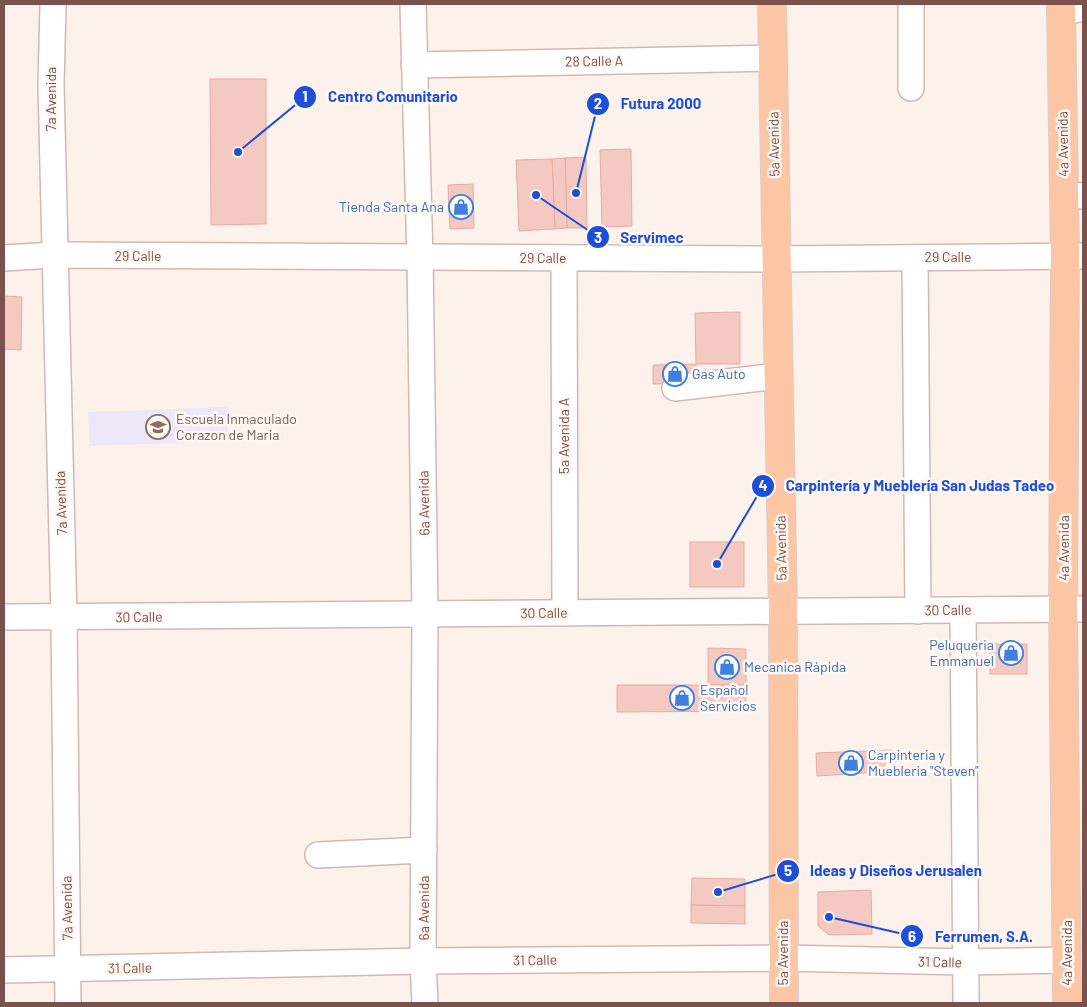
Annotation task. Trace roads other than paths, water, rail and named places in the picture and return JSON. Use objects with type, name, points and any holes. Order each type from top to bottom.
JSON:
[{"type":"main road","name":"5a Avenida","points":[[772,4],[782,612],[784,1003]]},
{"type":"main road","name":"4a Avenida","points":[[1067,1003],[1073,609],[1074,256],[1069,8]]},
{"type":"street","name":"7a Avenida","points":[[53,4],[51,85],[64,618],[68,1003]]},
{"type":"street","name":"6a Avenida","points":[[413,4],[420,258],[425,614],[423,961],[425,1003]]},
{"type":"street","points":[[911,4],[911,88]]},
{"type":"street","name":"28 Calle A","points":[[414,65],[773,58]]},
{"type":"street","name":"29 Calle","points":[[4,258],[54,255],[776,259],[1074,256]]},
{"type":"street","name":"5a Avenida A","points":[[564,258],[565,613]]},
{"type":"street","points":[[915,258],[918,611]]},
{"type":"street","points":[[675,388],[778,376]]},
{"type":"street","name":"30 Calle","points":[[4,617],[1073,609]]},
{"type":"street","points":[[964,610],[966,1003]]},
{"type":"street","points":[[318,855],[424,850]]},
{"type":"street","name":"31 Calle","points":[[4,970],[423,961],[783,958],[966,962],[1067,960]]},
{"type":"place","name":"Centro Comunitario","points":[[238,152]]},
{"type":"place","name":"Futura 2000","points":[[576,193]]},
{"type":"place","name":"Servimec","points":[[536,195]]},
{"type":"place","name":"Tienda Santa Ana","points":[[461,207]]},
{"type":"place","name":"Gas Auto","points":[[675,374]]},
{"type":"place","name":"Escuela Inmaculado Corazon de Maria","points":[[158,427]]},
{"type":"place","name":"Carpintería y Mueblería San Judas Tadeo","points":[[717,564]]},
{"type":"place","name":"Peluqueria Emmanuel","points":[[1011,653]]},
{"type":"place","name":"Mecanica Rápida","points":[[727,667]]},
{"type":"place","name":"Español Servicios","points":[[682,698]]},
{"type":"place","name":"Carpinteria y Muebleria \"Steven\"","points":[[851,763]]},
{"type":"place","name":"Ideas y Diseños Jerusalen","points":[[718,892]]},
{"type":"place","name":"Ferrumen, S.A.","points":[[829,917]]}]
